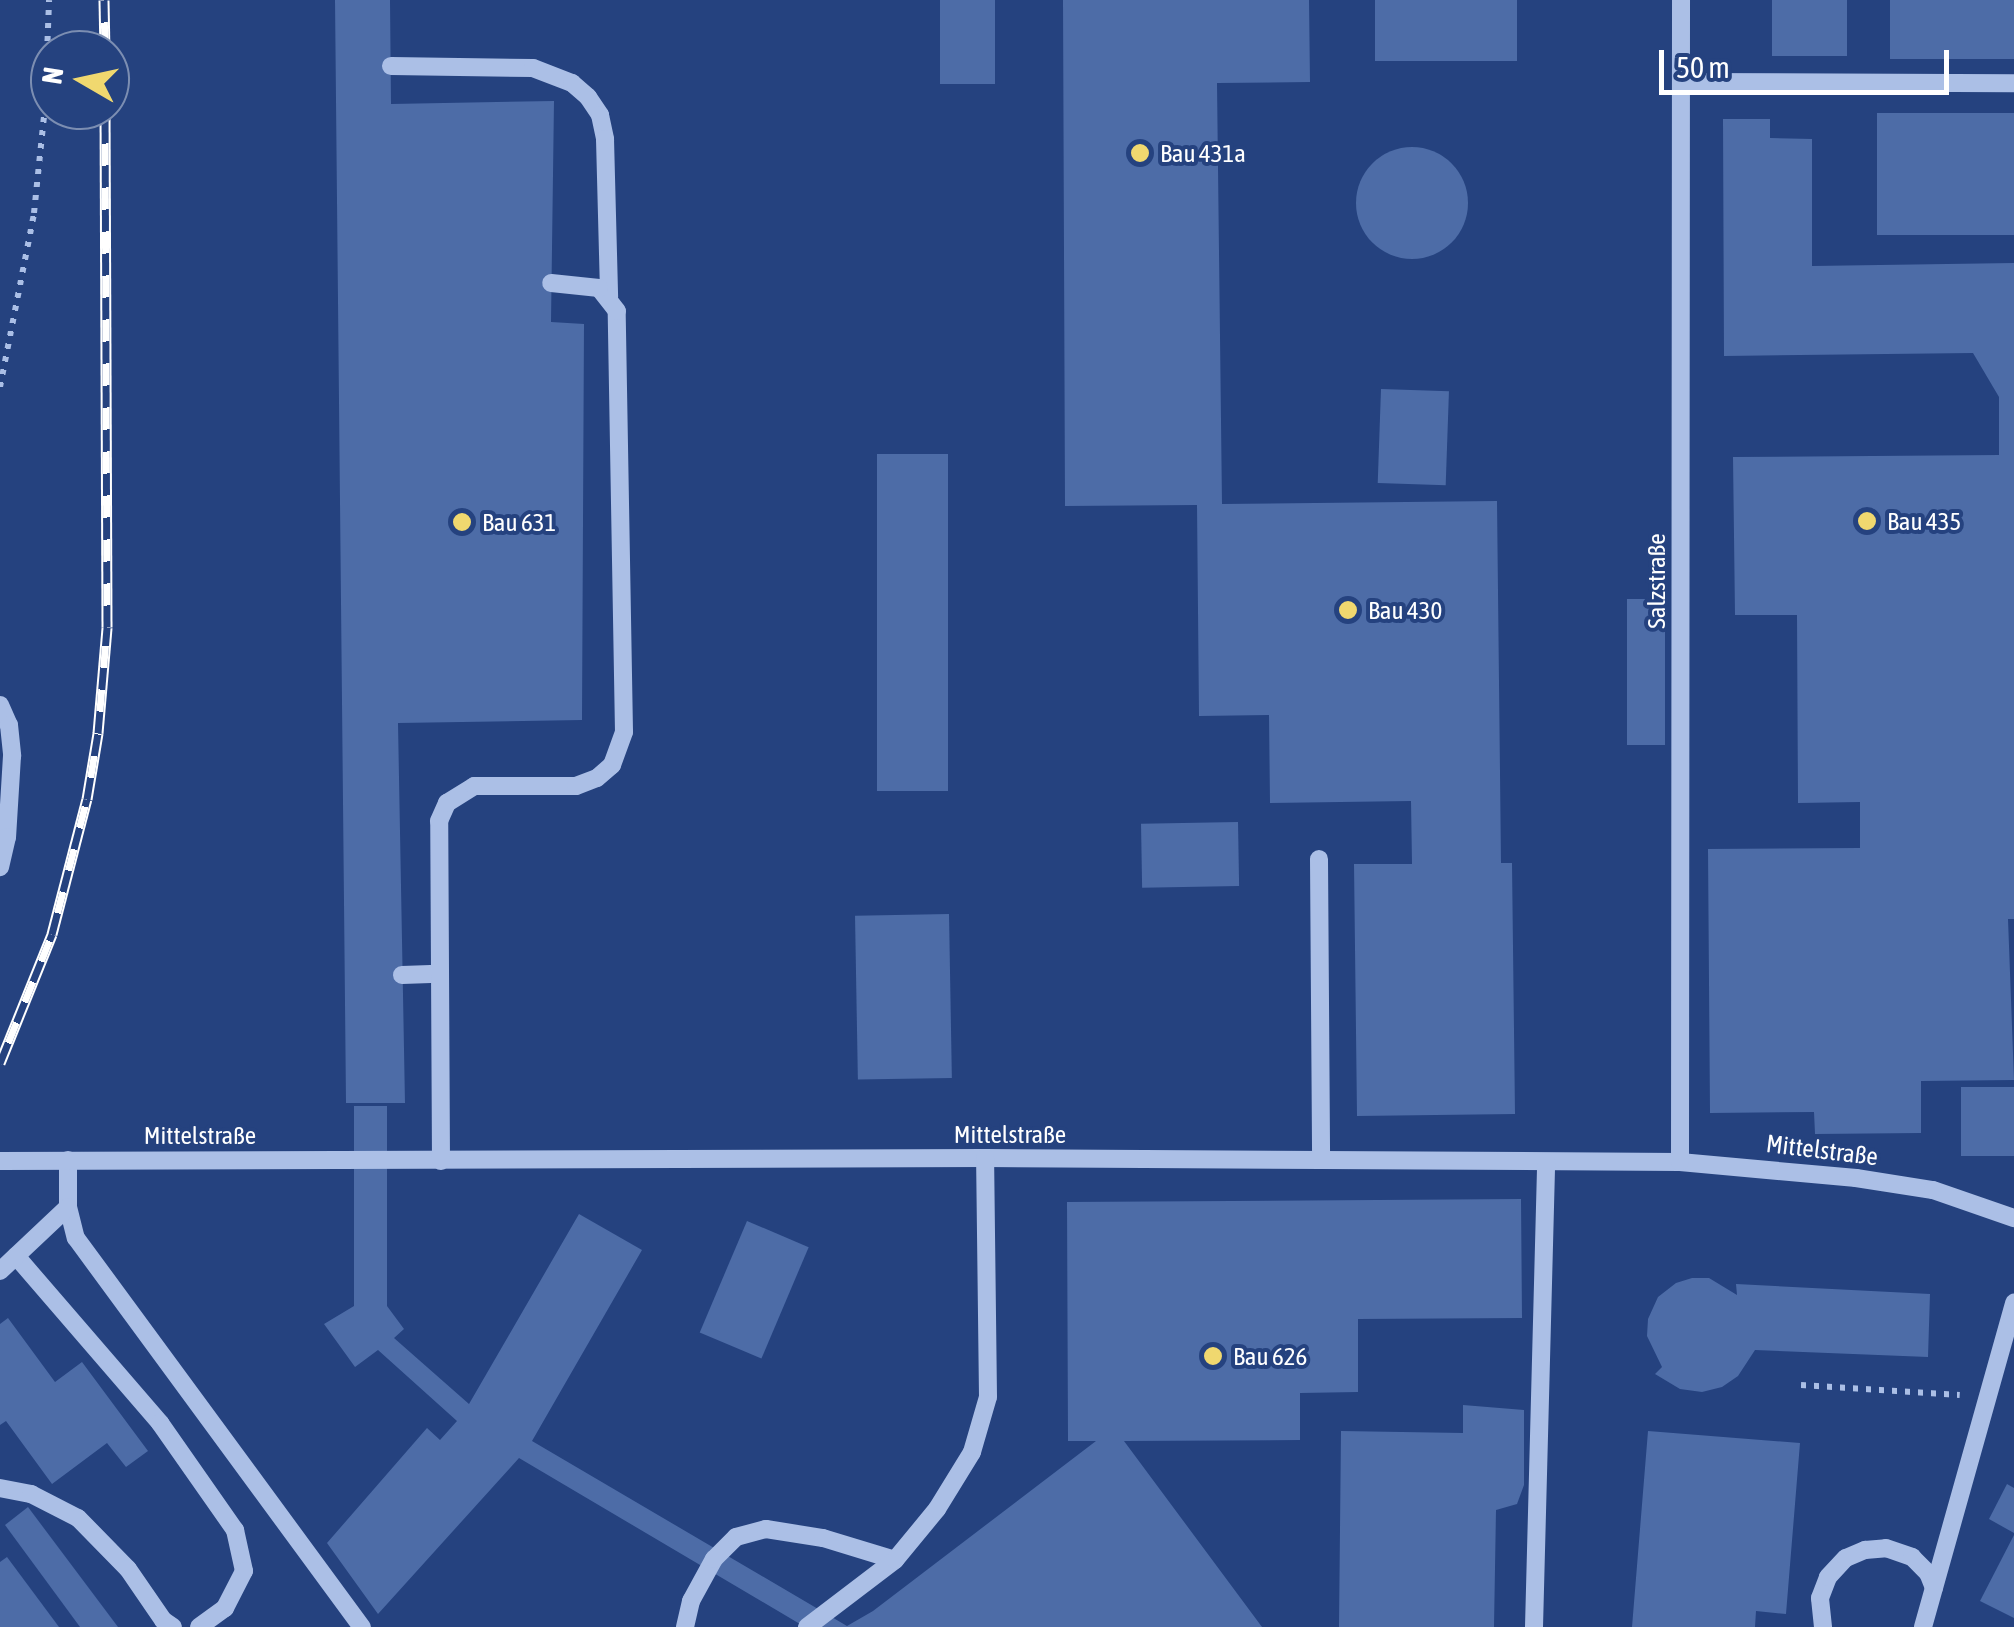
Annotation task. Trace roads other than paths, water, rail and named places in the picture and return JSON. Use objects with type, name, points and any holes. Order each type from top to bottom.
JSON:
[{"type":"street","name":"Salzstraße","points":[[1680,1162],[1681,0]]},
{"type":"street","points":[[391,66],[533,68],[572,82],[588,97],[600,115],[605,139],[609,296],[617,312],[624,732],[620,751],[604,771],[576,786],[474,786],[447,803],[436,843],[441,1161]]},
{"type":"street","points":[[1681,82],[2014,83]]},
{"type":"street","points":[[552,283],[590,285],[609,296]]},
{"type":"street","points":[[0,705],[9,725],[12,756],[7,837],[0,867]]},
{"type":"street","points":[[1319,859],[1321,1160]]},
{"type":"street","points":[[402,975],[438,974]]},
{"type":"street","points":[[806,1627],[894,1560],[937,1509],[972,1452],[988,1398],[985,1158]]},
{"type":"street","name":"Mittelstraße","points":[[0,1161],[985,1158],[1680,1162],[1914,1187],[2014,1218]]},
{"type":"street","points":[[68,1160],[68,1207],[76,1238],[362,1627]]},
{"type":"street","points":[[1534,1627],[1546,1162]]},
{"type":"street","points":[[0,1270],[68,1207]]},
{"type":"street","points":[[16,1256],[160,1423],[235,1530],[244,1571],[225,1608],[199,1627]]},
{"type":"street","points":[[1926,1626],[2014,1303]]},
{"type":"street","points":[[0,1488],[30,1494],[78,1518],[128,1569],[163,1620],[173,1627]]},
{"type":"street","points":[[685,1627],[691,1601],[714,1559],[736,1537],[766,1529],[823,1538],[894,1560]]},
{"type":"street","points":[[1824,1627],[1820,1598],[1828,1577],[1846,1558],[1865,1550],[1886,1548],[1912,1557],[1928,1573],[1934,1588]]},
{"type":"railway","points":[[104,0],[105,30]]},
{"type":"railway","points":[[0,1063],[52,934],[87,799],[98,733],[107,627],[105,130]]},
{"type":"place","name":"Bau 431a","points":[[1140,153]]},
{"type":"place","name":"Bau 435","points":[[1867,521]]},
{"type":"place","name":"Bau 631","points":[[462,522]]},
{"type":"place","name":"Bau 430","points":[[1348,610]]},
{"type":"place","name":"Bau 626","points":[[1213,1356]]}]
